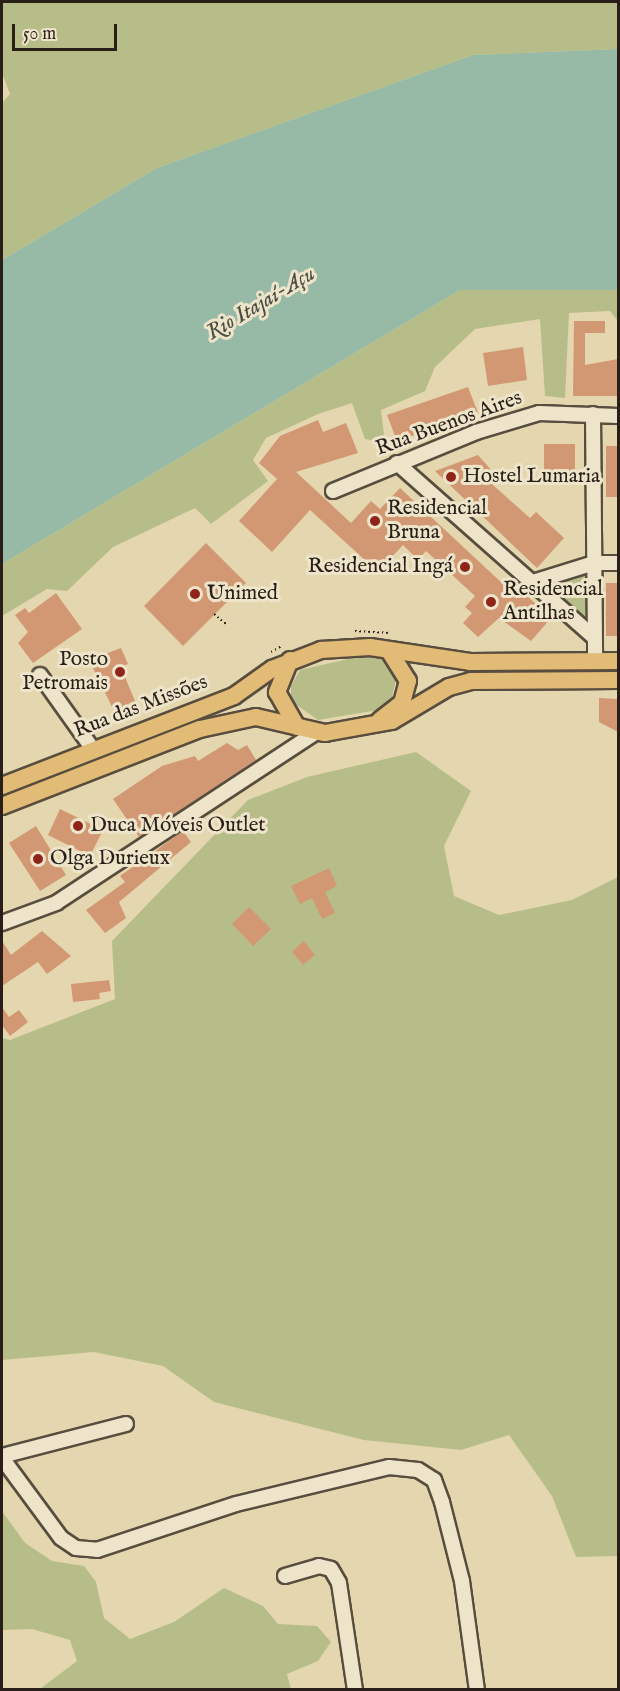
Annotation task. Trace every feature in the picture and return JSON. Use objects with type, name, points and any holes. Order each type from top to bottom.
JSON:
[{"type":"main road","points":[[618,661],[470,662],[342,647],[289,652],[277,692],[298,728],[315,733],[372,725],[409,714],[448,687],[471,681],[618,680]]},
{"type":"main road","name":"Rua das Missões","points":[[2,786],[92,748],[234,696],[289,652]]},
{"type":"main road","points":[[372,725],[402,703],[406,692],[406,670],[390,652]]},
{"type":"main road","name":"Rua das Missões","points":[[2,806],[200,729],[256,717],[298,728]]},
{"type":"street","name":"Rua Buenos Aires","points":[[333,491],[396,463],[539,414],[618,416]]},
{"type":"street","points":[[593,414],[595,661]]},
{"type":"street","points":[[396,463],[594,637]]},
{"type":"street","points":[[533,582],[594,563],[618,563]]},
{"type":"street","points":[[40,675],[92,748]]},
{"type":"street","points":[[2,923],[56,903],[315,733]]},
{"type":"street","points":[[126,1424],[2,1457],[61,1538],[76,1548],[97,1550],[236,1504],[389,1467],[418,1470],[434,1480],[462,1581],[477,1689]]},
{"type":"street","points":[[285,1576],[319,1566],[331,1569],[339,1583],[355,1689]]},
{"type":"path","points":[[214,614],[226,624]]},
{"type":"path","points":[[350,632],[395,635]]},
{"type":"path","points":[[264,657],[289,652]]},
{"type":"shaded area","points":[[2,2],[618,2],[618,49],[473,55],[157,168],[2,260],[2,103],[10,94],[2,73]]},
{"type":"shaded area","points":[[460,290],[618,290],[618,321],[610,311],[569,313],[565,398],[545,396],[540,319],[475,329],[435,367],[425,391],[381,410],[385,443],[365,439],[352,403],[318,414],[266,438],[253,460],[268,481],[211,524],[195,508],[113,547],[67,591],[47,589],[2,616],[2,564]]},
{"type":"shaded area","points":[[590,571],[588,619],[547,584]]},
{"type":"shaded area","points":[[361,656],[382,659],[397,676],[391,701],[378,710],[318,720],[291,701],[291,686],[300,670]]},
{"type":"shaded area","points":[[416,752],[471,791],[444,846],[454,896],[499,915],[572,900],[618,877],[618,1556],[576,1557],[552,1496],[509,1435],[461,1450],[364,1440],[214,1402],[163,1366],[94,1352],[2,1360],[2,1038],[10,1040],[115,999],[112,941],[248,800],[307,777]]},
{"type":"shaded area","points":[[2,1511],[25,1543],[52,1561],[84,1566],[96,1582],[104,1618],[130,1639],[174,1622],[224,1588],[263,1606],[278,1624],[317,1626],[331,1642],[318,1661],[287,1674],[291,1689],[40,1689],[77,1661],[70,1640],[32,1629],[2,1630]]},
{"type":"water","name":"Rio Itajaí-Açu","points":[[618,49],[618,290],[460,290],[2,564],[2,260],[157,168],[473,55]]},
{"type":"building","points":[[574,321],[605,321],[605,333],[585,333],[585,365],[618,359],[618,396],[573,396]]},
{"type":"building","points":[[523,347],[527,380],[488,386],[483,353]]},
{"type":"building","points":[[468,387],[478,413],[397,441],[387,415]]},
{"type":"building","points":[[318,420],[323,432],[346,423],[358,453],[296,472],[351,523],[371,501],[380,509],[400,488],[518,598],[523,592],[551,618],[531,641],[499,618],[478,637],[463,623],[472,613],[465,607],[475,596],[426,551],[418,560],[403,545],[378,572],[310,510],[272,552],[239,521],[277,479],[259,463],[280,436]]},
{"type":"building","points":[[544,444],[575,444],[575,472],[544,472]]},
{"type":"building","points":[[606,446],[618,446],[618,497],[606,497]]},
{"type":"building","points":[[478,455],[499,479],[493,485],[530,518],[536,512],[564,538],[537,568],[435,471]]},
{"type":"building","name":"Unimed","points":[[206,543],[246,583],[183,646],[144,606]]},
{"type":"building","points":[[606,583],[618,583],[618,636],[606,636]]},
{"type":"building","points":[[56,593],[82,629],[33,663],[18,643],[28,632],[15,615],[25,608],[29,613]]},
{"type":"building","points":[[121,648],[128,664],[121,667],[139,711],[118,719],[89,660]]},
{"type":"building","points":[[599,698],[618,699],[618,732],[599,722]]},
{"type":"building","points":[[227,743],[238,750],[247,745],[256,760],[139,837],[113,799],[162,766],[195,756],[198,761]]},
{"type":"building","points":[[60,809],[103,830],[90,856],[48,835]]},
{"type":"building","name":"Olga Durieux","points":[[36,826],[66,875],[40,891],[9,843]]},
{"type":"building","points":[[183,831],[191,842],[119,902],[126,918],[105,933],[86,910],[125,882],[120,876]]},
{"type":"building","points":[[329,868],[337,886],[325,892],[335,913],[322,919],[312,898],[300,904],[291,886]]},
{"type":"building","points":[[249,907],[271,929],[253,946],[232,924]]},
{"type":"building","points":[[42,931],[71,956],[47,974],[38,962],[2,986],[2,941],[11,955]]},
{"type":"building","points":[[304,941],[315,955],[303,965],[292,952]]},
{"type":"building","points":[[109,980],[111,991],[99,993],[100,999],[73,1002],[71,984]]},
{"type":"building","points":[[2,1007],[9,1017],[19,1010],[28,1022],[10,1036],[2,1025]]},
{"type":"place","name":"Hostel Lumaria","points":[[451,477]]},
{"type":"place","name":"Residencial Bruna","points":[[375,521]]},
{"type":"place","name":"Residencial Ingá","points":[[465,567]]},
{"type":"place","name":"Unimed","points":[[195,594]]},
{"type":"place","name":"Residencial Antilhas","points":[[491,602]]},
{"type":"place","name":"Posto Petromais","points":[[120,672]]},
{"type":"place","name":"Duca Móveis Outlet","points":[[78,826]]},
{"type":"place","name":"Olga Durieux","points":[[38,859]]}]
